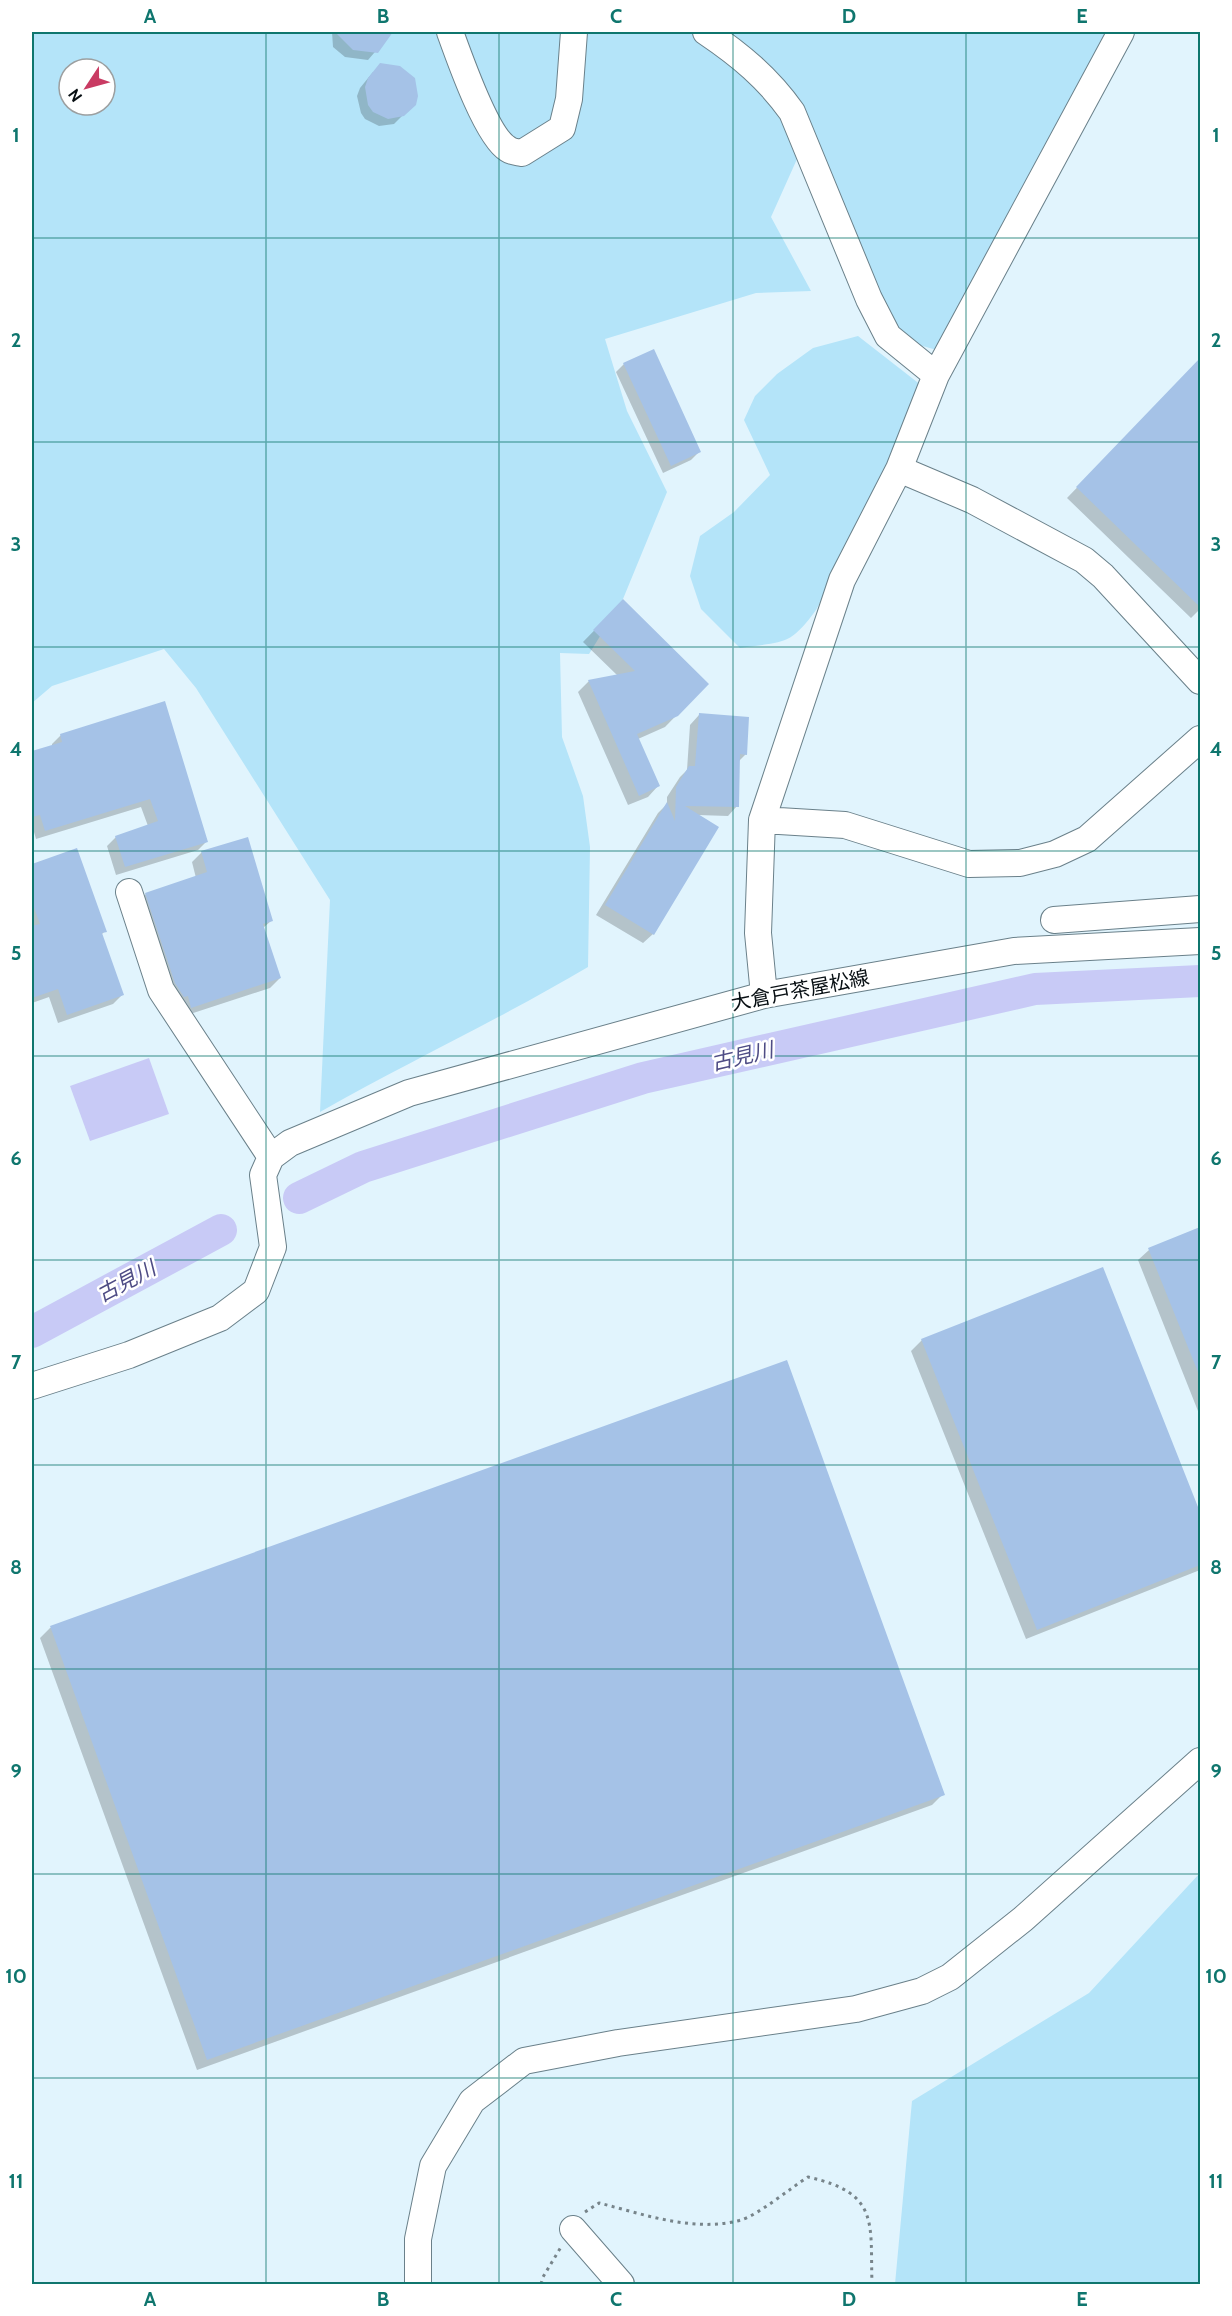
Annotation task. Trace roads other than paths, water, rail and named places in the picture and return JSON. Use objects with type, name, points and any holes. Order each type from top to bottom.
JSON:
[{"type":"street","points":[[450,32],[468,80],[496,139],[508,150],[522,153],[562,128],[569,99],[574,32]]},
{"type":"street","points":[[706,32],[747,60],[774,87],[792,112],[869,299],[888,336],[936,375]]},
{"type":"street","points":[[764,995],[758,933],[762,820],[842,580],[899,469],[936,375],[1121,32]]},
{"type":"street","points":[[899,469],[972,500],[1084,560],[1103,576],[1200,681]]},
{"type":"street","points":[[762,820],[845,825],[969,864],[1020,863],[1055,854],[1086,838],[1200,739]]},
{"type":"street","points":[[32,1386],[129,1355],[220,1318],[255,1291],[273,1247],[263,1175],[271,1157],[161,990],[129,892]]},
{"type":"street","points":[[1054,920],[1200,909]]},
{"type":"street","name":"大倉戸茶屋松線","points":[[271,1157],[290,1143],[409,1093],[764,995],[1014,951],[1200,941]]},
{"type":"street","points":[[418,2284],[418,2240],[433,2166],[472,2101],[524,2061],[618,2043],[856,2009],[922,1991],[950,1977],[1023,1919],[1200,1761]]},
{"type":"street","points":[[573,2229],[621,2284]]},
{"type":"waterway","name":"古見川","points":[[299,1198],[363,1167],[643,1078],[1035,989],[1200,981]]},
{"type":"waterway","name":"古見川","points":[[32,1332],[221,1230]]}]
